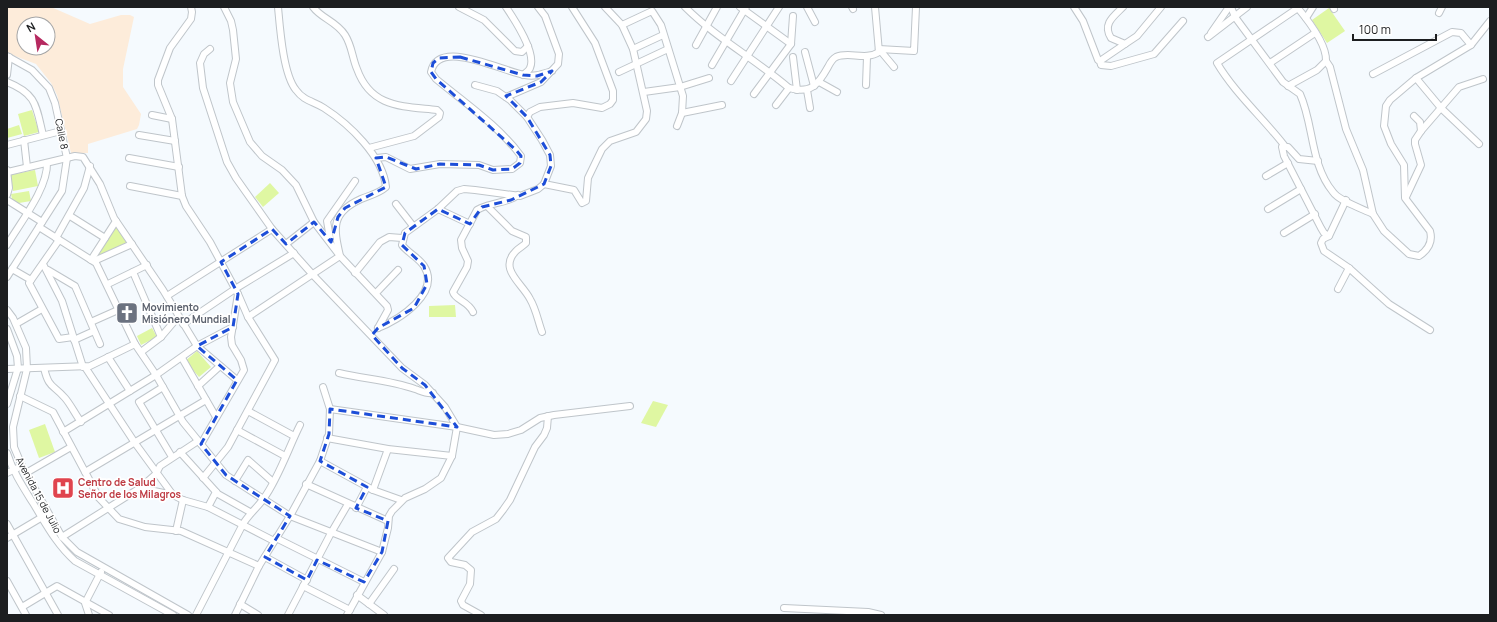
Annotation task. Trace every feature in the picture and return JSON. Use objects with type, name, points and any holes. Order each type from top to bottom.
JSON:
[{"type":"street","points":[[191,7],[191,19],[170,48],[158,80],[158,85],[172,119],[182,196],[190,214],[210,242],[221,262],[248,317],[275,360],[237,430],[216,464],[203,478]]},
{"type":"street","points":[[224,7],[232,21],[236,59],[230,83],[233,102],[250,142],[262,156],[282,170],[296,185],[314,222],[331,242],[340,256],[376,293],[388,310],[378,328],[372,335]]},
{"type":"street","points":[[278,7],[283,50],[295,90],[305,100],[323,107],[369,148],[376,158],[385,181],[386,187],[380,192],[360,199],[350,205],[338,217],[334,231],[340,256]]},
{"type":"street","points":[[314,7],[320,14],[336,24],[345,35],[351,47],[354,62],[362,80],[378,99],[397,106],[437,110],[440,113],[439,117],[414,136],[369,148]]},
{"type":"street","points":[[459,7],[484,20],[515,51],[522,52],[528,46]]},
{"type":"street","points":[[506,7],[528,46],[531,62],[530,69],[523,75]]},
{"type":"street","points":[[506,97],[541,82],[558,64],[559,54],[545,16],[538,7]]},
{"type":"street","points":[[527,117],[530,112],[540,107],[573,103],[602,108],[610,104],[613,100],[613,91],[595,43],[572,7]]},
{"type":"street","points":[[544,184],[574,190],[582,203],[586,202],[588,178],[602,149],[610,141],[636,132],[643,125],[647,111],[644,92],[633,49],[622,25],[605,7]]},
{"type":"street","points":[[685,7],[705,26],[771,72],[789,88],[797,90],[807,90],[819,82],[832,60],[837,56],[866,57],[879,52],[879,49]]},
{"type":"street","points":[[696,44],[717,7]]},
{"type":"street","points":[[731,81],[749,56],[779,7]]},
{"type":"street","points":[[807,7],[815,22]]},
{"type":"street","points":[[875,7],[879,49],[894,67]]},
{"type":"street","points":[[879,49],[914,51],[916,7]]},
{"type":"street","points":[[1074,7],[1083,21],[1101,65],[1111,66],[1154,54],[1183,21]]},
{"type":"street","points":[[1123,7],[1110,20],[1108,29],[1111,38],[1125,44]]},
{"type":"street","points":[[1100,61],[1137,36],[1161,7]]},
{"type":"street","points":[[1247,7],[1235,17],[1208,38],[1230,7],[1235,17],[1283,82],[1297,90],[1301,98],[1313,147],[1333,192],[1373,214]]},
{"type":"street","points":[[1306,18],[1313,7]]},
{"type":"street","points":[[712,65],[744,8],[791,44]]},
{"type":"street","points":[[1318,161],[1299,159],[1288,147],[1284,145],[1260,115],[1237,92],[1217,63],[1297,8],[1306,18],[1324,49],[1326,61],[1330,67],[1346,129],[1363,170],[1373,214],[1384,232],[1409,254],[1419,256],[1425,252],[1431,237],[1430,231],[1405,198],[1404,165],[1386,135],[1385,113],[1390,100],[1416,78],[1471,45],[1490,21]]},
{"type":"street","points":[[622,25],[652,12],[661,25],[682,96],[682,114],[677,126]]},
{"type":"street","points":[[754,94],[791,44],[793,16]]},
{"type":"street","points":[[1373,74],[1452,32],[1461,33],[1471,45]]},
{"type":"street","points":[[1270,63],[1315,33]]},
{"type":"street","points":[[633,49],[663,35]]},
{"type":"street","points":[[210,49],[204,54],[200,63],[204,88],[227,162],[236,178],[272,229],[313,275],[402,368],[425,384],[445,408],[458,427],[452,456],[441,478],[425,489],[401,500],[392,511],[388,521],[382,552],[364,582],[349,612],[303,586]]},
{"type":"street","points":[[619,72],[668,50]]},
{"type":"street","points":[[805,52],[814,86]]},
{"type":"street","points":[[376,158],[386,157],[410,169],[440,164],[479,165],[493,170],[512,169],[520,163],[521,156],[481,116],[436,79],[431,72],[433,63],[439,58],[450,56],[460,57],[523,75],[537,76],[552,71]]},
{"type":"street","points":[[7,75],[8,57]]},
{"type":"street","name":"Calle 8","points":[[8,57],[32,70],[49,88],[55,103],[67,158],[62,191],[9,271]]},
{"type":"street","points":[[793,57],[797,90]]},
{"type":"street","points":[[866,57],[866,85]]},
{"type":"street","points":[[1288,86],[1317,70],[1326,61]]},
{"type":"street","points":[[644,92],[680,87],[709,78]]},
{"type":"street","points":[[1416,78],[1441,108],[1478,144]]},
{"type":"street","points":[[1405,198],[1421,164],[1415,140],[1459,87],[1483,79]]},
{"type":"street","points":[[7,82],[21,88],[29,95],[35,105],[43,135]]},
{"type":"street","points":[[819,82],[837,92]]},
{"type":"street","points":[[473,312],[465,302],[457,298],[453,292],[467,267],[468,261],[461,244],[477,210],[511,200],[538,189],[544,184],[552,166],[550,155],[527,117],[506,97],[497,91],[475,85]]},
{"type":"street","points":[[776,105],[789,88]]},
{"type":"street","points":[[807,90],[810,108]]},
{"type":"street","points":[[682,114],[722,105]]},
{"type":"street","points":[[152,115],[172,119]]},
{"type":"street","points":[[1414,116],[1420,122],[1421,131]]},
{"type":"street","points":[[7,145],[61,131]]},
{"type":"street","points":[[139,135],[175,141]]},
{"type":"street","points":[[24,140],[27,168]]},
{"type":"street","points":[[1284,145],[1282,149],[1288,163],[1321,228],[1329,236]]},
{"type":"street","points":[[7,195],[7,171],[80,156],[90,166],[100,184],[116,221],[147,266],[197,346],[237,380]]},
{"type":"street","points":[[129,158],[178,167]]},
{"type":"street","points":[[7,245],[46,179],[46,163]]},
{"type":"street","points":[[1266,176],[1288,163]]},
{"type":"street","points":[[90,166],[84,188],[45,266],[29,283],[59,339],[74,338],[94,331]]},
{"type":"street","points":[[331,242],[326,226],[327,221],[355,181]]},
{"type":"street","points":[[130,186],[182,196]]},
{"type":"street","points":[[378,328],[392,323],[414,308],[423,294],[427,284],[428,275],[424,266],[402,245],[402,238],[405,233],[438,209],[451,196],[464,189],[518,196]]},
{"type":"street","points":[[1268,209],[1301,189]]},
{"type":"street","points":[[7,200],[26,213],[58,239],[96,263],[108,284],[118,310],[135,344],[156,375],[180,417],[199,443],[226,475],[290,516],[382,552]]},
{"type":"street","points":[[1346,200],[1329,236],[1323,239],[1321,243],[1324,251],[1349,268],[1390,304],[1430,330]]},
{"type":"street","points":[[396,204],[413,226]]},
{"type":"street","points":[[487,206],[512,231],[526,237],[526,243],[512,257],[509,270],[510,274],[521,284],[531,300],[542,332]]},
{"type":"street","points":[[438,209],[470,224]]},
{"type":"street","points":[[1284,233],[1315,214]]},
{"type":"street","points":[[70,216],[105,238]]},
{"type":"street","points":[[92,261],[116,221]]},
{"type":"street","points":[[286,244],[314,222]]},
{"type":"street","points":[[166,296],[272,229]]},
{"type":"street","points":[[355,273],[380,242],[389,238],[402,238]]},
{"type":"street","points":[[92,261],[132,244]]},
{"type":"street","points":[[183,324],[294,253]]},
{"type":"street","points":[[248,317],[340,256]]},
{"type":"street","points":[[45,266],[74,286],[100,344]]},
{"type":"street","points":[[45,266],[62,301],[84,367],[156,474],[173,495]]},
{"type":"street","points":[[108,284],[147,266]]},
{"type":"street","points":[[1338,289],[1349,268]]},
{"type":"street","points":[[376,293],[398,270]]},
{"type":"street","points":[[9,271],[31,280]]},
{"type":"street","points":[[133,272],[161,337]]},
{"type":"street","points":[[62,537],[140,488],[156,474],[160,466],[172,457],[199,443],[244,370],[241,360],[232,345],[236,291]]},
{"type":"street","points":[[16,324],[42,309]]},
{"type":"street","name":"Avenida 15 de Julio","points":[[7,310],[16,324],[26,348],[27,369],[13,427],[14,447],[22,466],[50,513],[62,537],[77,552],[181,613],[188,615]]},
{"type":"street","points":[[91,322],[118,310]]},
{"type":"street","points":[[141,352],[161,337],[178,317]]},
{"type":"street","points":[[63,432],[156,375],[197,346],[233,327]]},
{"type":"street","points":[[7,329],[17,356],[18,368],[7,404]]},
{"type":"street","points":[[7,369],[90,366],[135,344]]},
{"type":"street","points":[[108,358],[130,391]]},
{"type":"street","points":[[182,358],[216,417]]},
{"type":"street","points":[[198,386],[220,366]]},
{"type":"street","points":[[44,368],[47,380],[51,386],[64,397],[81,422]]},
{"type":"street","points":[[339,373],[357,378],[370,378],[432,393]]},
{"type":"street","points":[[163,387],[139,402],[172,457]]},
{"type":"street","points":[[235,615],[259,566],[290,516],[306,484],[320,461],[327,438],[330,409],[323,387]]},
{"type":"street","points":[[20,396],[53,412],[99,498],[119,519],[145,527],[176,531],[259,566]]},
{"type":"street","points":[[85,472],[180,417],[206,400]]},
{"type":"street","points":[[330,409],[458,427],[494,436],[508,434],[548,416],[630,406]]},
{"type":"street","points":[[248,411],[294,436]]},
{"type":"street","points":[[481,615],[463,605],[462,601],[470,584],[471,570],[465,565],[451,562],[448,558],[472,532],[496,519],[503,510],[510,500],[535,447],[544,435],[547,428],[548,416]]},
{"type":"street","points":[[196,615],[243,524],[250,512],[264,498],[273,482],[300,425]]},
{"type":"street","points":[[237,430],[285,456]]},
{"type":"street","points":[[327,438],[388,449],[452,456]]},
{"type":"street","points":[[26,473],[71,447]]},
{"type":"street","points":[[373,490],[388,449]]},
{"type":"street","points":[[180,452],[216,492],[250,512]]},
{"type":"street","name":"Avenida 15 de Julio","points":[[7,453],[10,471],[53,537],[65,552],[75,561],[173,615]]},
{"type":"street","points":[[235,481],[248,460],[273,482]]},
{"type":"street","points":[[320,461],[373,490],[401,500]]},
{"type":"street","points":[[10,471],[22,466]]},
{"type":"street","points":[[306,484],[356,508],[388,521]]},
{"type":"street","points":[[356,508],[367,487]]},
{"type":"street","points":[[140,488],[173,495],[183,500],[208,506],[275,540],[364,582]]},
{"type":"street","points":[[208,506],[216,492]]},
{"type":"street","points":[[176,531],[183,500]]},
{"type":"street","points":[[288,615],[348,504]]},
{"type":"street","points":[[7,538],[50,513]]},
{"type":"street","points":[[7,524],[58,615]]},
{"type":"street","points":[[265,557],[306,580]]},
{"type":"street","points":[[89,615],[85,603],[104,568]]},
{"type":"street","points":[[369,604],[394,569]]},
{"type":"street","points":[[7,581],[26,615]]},
{"type":"street","points":[[22,607],[57,586],[108,615]]},
{"type":"street","points":[[357,595],[384,615]]},
{"type":"street","points":[[240,604],[258,615]]},
{"type":"street","points":[[784,608],[868,612],[881,615]]},
{"type":"highlighted area","points":[[460,57],[523,75],[537,76],[552,71],[541,82],[506,96],[527,117],[550,155],[551,166],[544,184],[511,200],[482,207],[470,224],[438,209],[405,233],[402,245],[424,266],[427,284],[414,308],[378,328],[372,335],[402,368],[425,385],[457,427],[330,409],[329,434],[320,461],[367,487],[356,508],[388,521],[382,552],[364,582],[317,560],[307,580],[265,557],[290,516],[226,475],[201,444],[237,380],[197,346],[233,327],[238,294],[221,262],[272,229],[286,244],[314,222],[331,242],[338,217],[345,208],[386,187],[376,158],[386,157],[416,169],[440,164],[479,165],[493,170],[512,169],[520,163],[521,156],[516,150],[436,79],[431,72],[433,63],[439,58]]},
{"type":"shaded area","points":[[7,7],[51,7],[90,24],[121,15],[130,15],[134,17],[123,69],[123,87],[141,114],[137,129],[88,144],[88,153],[71,153],[57,95],[51,83],[36,64],[7,53]]},
{"type":"green space","points":[[1329,8],[1345,31],[1327,43],[1312,20]]},
{"type":"green space","points":[[32,110],[39,132],[24,136],[18,114]]},
{"type":"green space","points":[[19,125],[22,134],[7,138],[7,129]]},
{"type":"green space","points":[[35,170],[38,186],[13,191],[10,175]]},
{"type":"green space","points":[[270,183],[279,193],[263,207],[255,197]]},
{"type":"green space","points":[[29,191],[31,201],[13,204],[11,194]]},
{"type":"green space","points":[[117,226],[128,242],[97,256],[96,255]]},
{"type":"green space","points":[[455,305],[456,317],[429,317],[429,306]]},
{"type":"green space","points":[[152,328],[157,337],[141,345],[137,336]]},
{"type":"green space","points":[[197,351],[211,367],[199,377],[185,361]]},
{"type":"green space","points":[[653,401],[668,405],[656,427],[641,423]]},
{"type":"green space","points":[[45,424],[55,452],[39,458],[29,430]]},
{"type":"place","name":"Movimiento Misiónero Mundial","points":[[127,313]]},
{"type":"place","name":"Centro de Salud Señor de los Milagros","points":[[63,488]]}]
